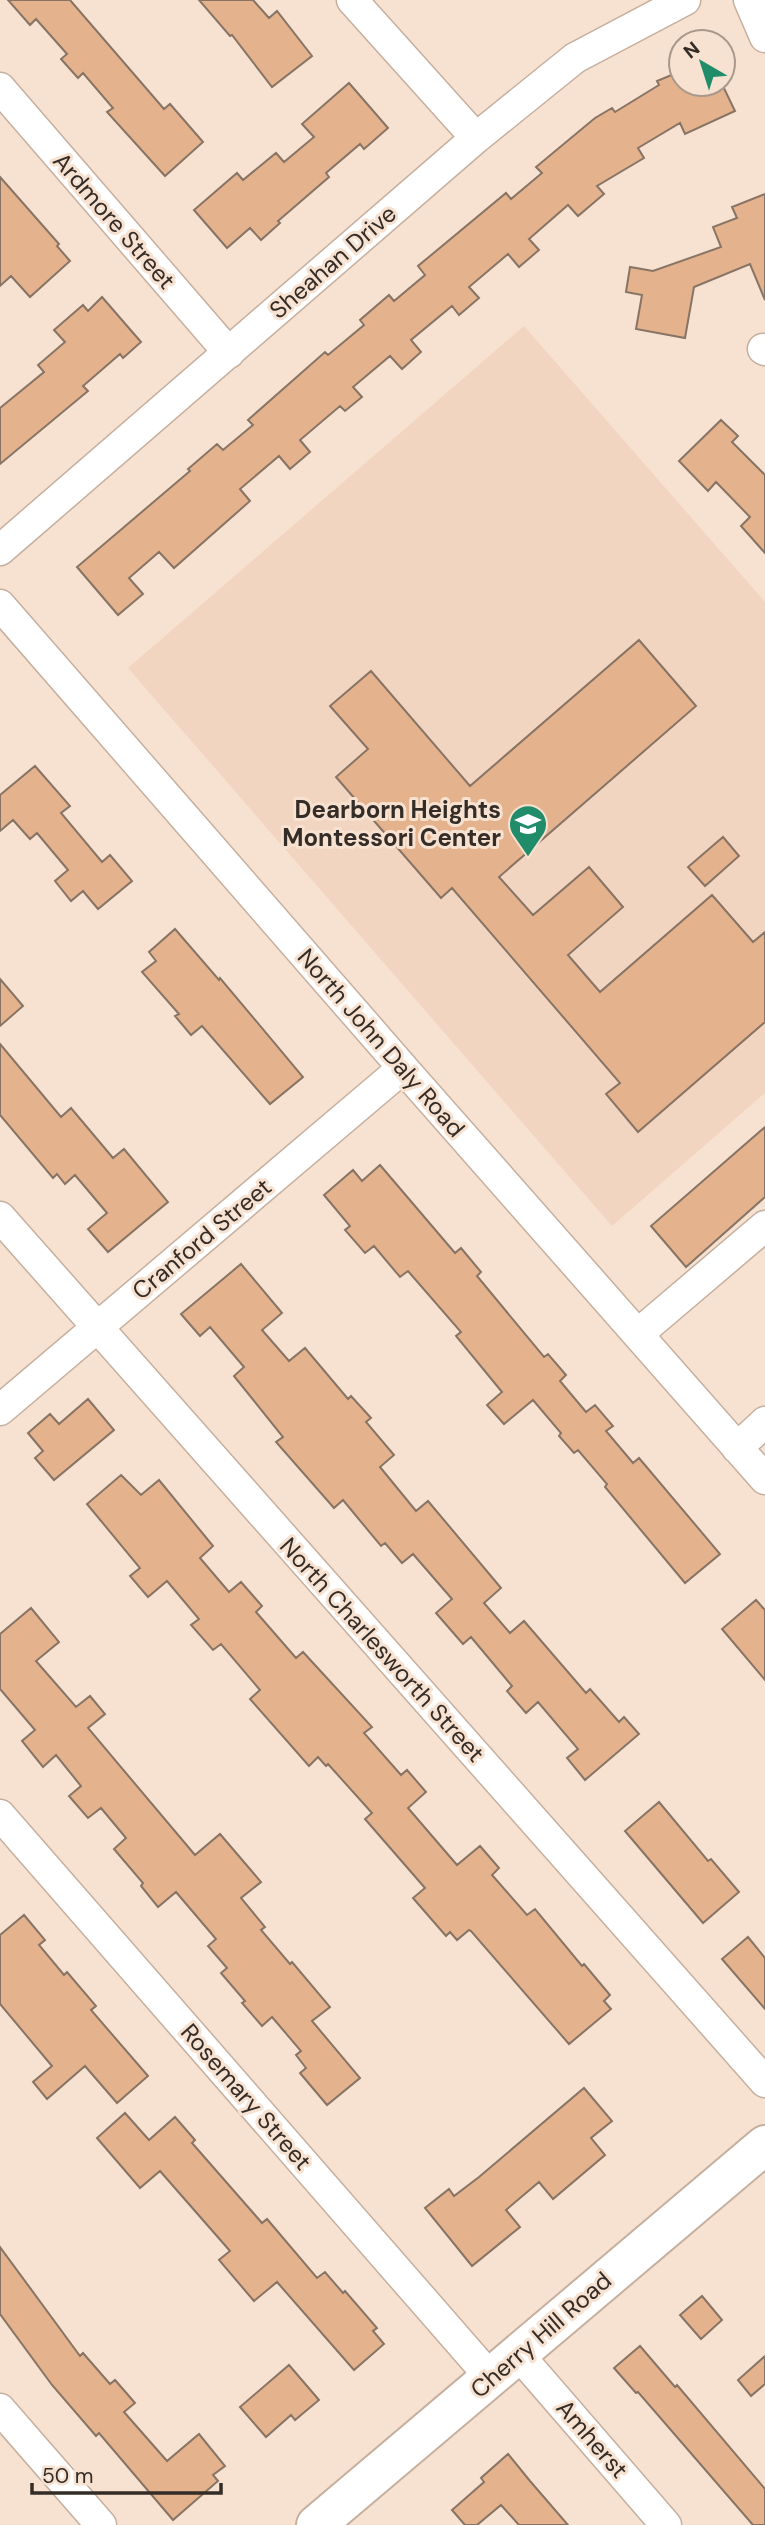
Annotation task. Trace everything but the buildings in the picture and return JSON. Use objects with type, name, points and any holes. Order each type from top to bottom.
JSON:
[{"type":"main road","name":"Cherry Hill Road","points":[[316,2525],[765,2145]]},
{"type":"street","points":[[352,0],[476,138]]},
{"type":"street","name":"Sheahan Drive","points":[[0,550],[476,138],[575,58],[685,0]]},
{"type":"street","points":[[749,0],[765,37]]},
{"type":"street","name":"Ardmore Street","points":[[0,88],[229,353]]},
{"type":"street","name":"North John Daly Road","points":[[0,605],[403,1069],[765,1479]]},
{"type":"street","name":"Cranford Street","points":[[0,1410],[403,1069]]},
{"type":"street","name":"North Charlesworth Street","points":[[0,1217],[765,2082]]},
{"type":"street","points":[[638,1334],[765,1226]]},
{"type":"street","points":[[737,1448],[765,1423]]},
{"type":"street","name":"Rosemary Street","points":[[0,1815],[505,2366]]},
{"type":"street","name":"Amherst","points":[[505,2366],[666,2525]]},
{"type":"street","points":[[0,2409],[101,2525]]},
{"type":"shaded area","name":"Dearborn Heights Montessori Center","points":[[524,326],[765,602],[765,1093],[612,1226],[128,668]]},
{"type":"place","name":"Dearborn Heights Montessori Center","points":[[528,858]]}]
